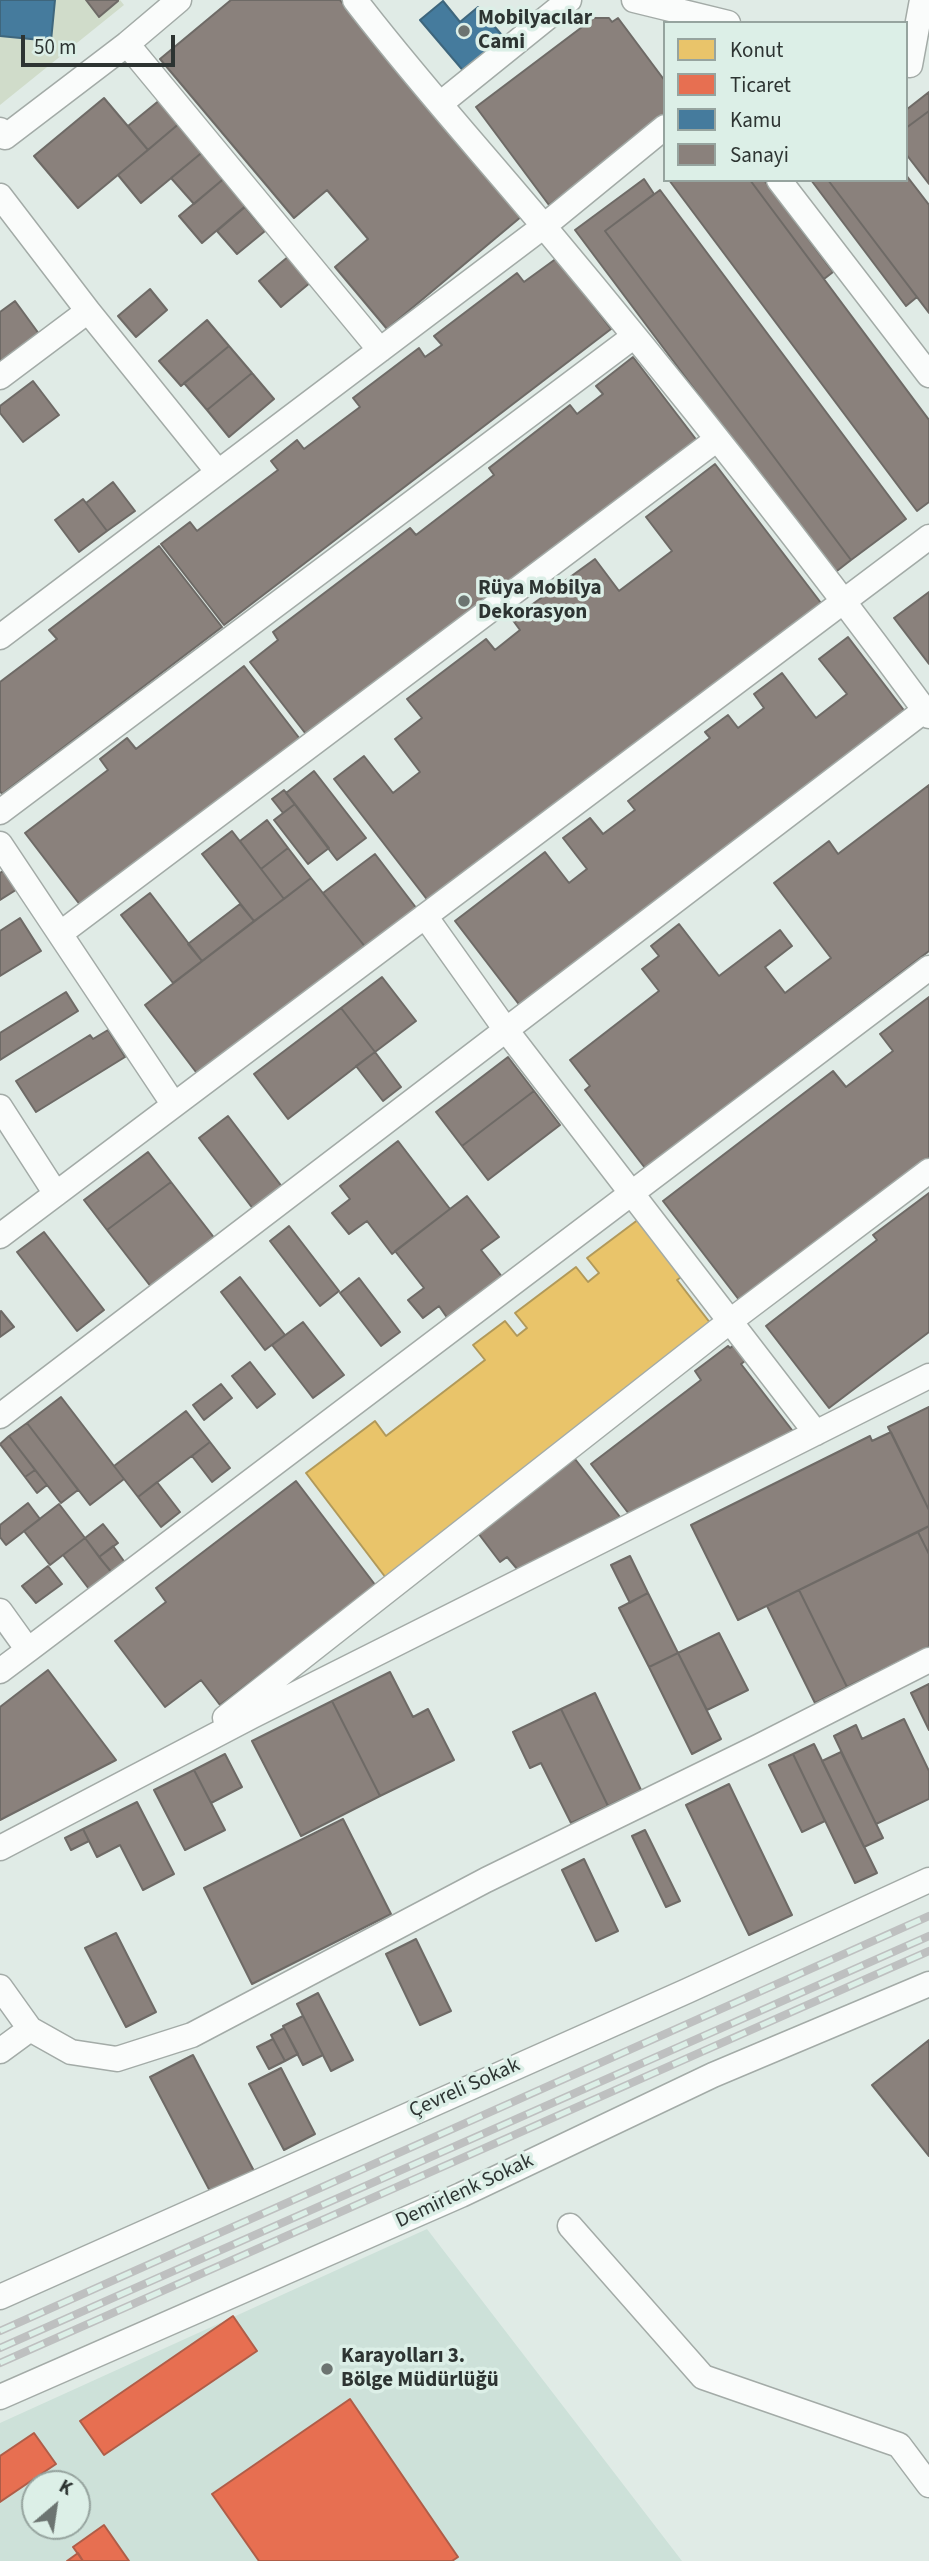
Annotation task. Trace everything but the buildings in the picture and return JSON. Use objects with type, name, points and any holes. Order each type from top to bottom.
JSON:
[{"type":"street","points":[[2,136],[127,44],[179,0]]},
{"type":"street","points":[[0,1416],[927,713],[844,600],[716,440],[544,226],[355,0]]},
{"type":"street","points":[[440,104],[569,0]]},
{"type":"street","points":[[915,66],[922,0]]},
{"type":"street","points":[[641,2],[720,21]]},
{"type":"street","points":[[641,2],[663,26]]},
{"type":"street","points":[[127,44],[380,350]]},
{"type":"street","points":[[0,637],[544,226],[663,129]]},
{"type":"street","points":[[781,182],[929,375]]},
{"type":"street","points":[[0,196],[88,311],[218,472]]},
{"type":"street","points":[[0,377],[88,311]]},
{"type":"street","points":[[0,812],[633,337]]},
{"type":"street","points":[[61,933],[716,440]]},
{"type":"street","points":[[0,1236],[929,537]]},
{"type":"street","points":[[0,844],[174,1105]]},
{"type":"street","points":[[425,916],[506,1030],[816,1433]]},
{"type":"street","points":[[0,1671],[929,968]]},
{"type":"street","points":[[0,1107],[56,1194]]},
{"type":"street","points":[[175,1757],[730,1322],[929,1171]]},
{"type":"street","points":[[0,1848],[929,1376]]},
{"type":"street","points":[[0,1611],[28,1650]]},
{"type":"street","points":[[0,1987],[30,2029],[71,2053],[117,2059],[192,2035],[486,1880],[929,1660]]},
{"type":"street","name":"Çevreli Sokak","points":[[0,2297],[687,1991],[929,1880]]},
{"type":"street","name":"Demirlenk Sokak","points":[[0,2397],[461,2195],[713,2075],[929,1984]]},
{"type":"street","points":[[0,2051],[30,2029]]},
{"type":"street","points":[[570,2226],[703,2377],[899,2445],[929,2485]]},
{"type":"shaded area","points":[[0,0],[120,0],[124,5],[0,105]]},
{"type":"shaded area","name":"Karayolları 3. Bölge Müdürlüğü","points":[[427,2229],[682,2561],[0,2561],[0,2423]]},
{"type":"railway","points":[[0,2331],[929,1916]]},
{"type":"railway","points":[[0,2348],[929,1936]]},
{"type":"railway","points":[[0,2363],[929,1951]]},
{"type":"place","name":"Mobilyacılar Cami","points":[[464,31]]},
{"type":"place","name":"Rüya Mobilya Dekorasyon","points":[[464,601]]},
{"type":"place","name":"Karayolları 3. Bölge Müdürlüğü","points":[[327,2369]]}]
